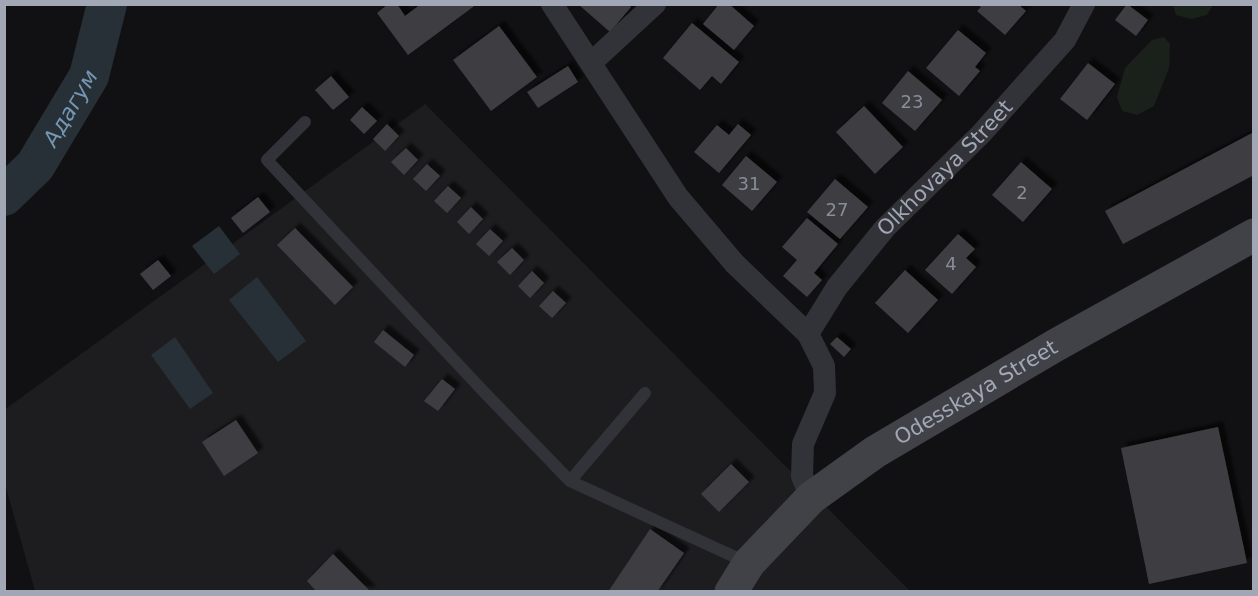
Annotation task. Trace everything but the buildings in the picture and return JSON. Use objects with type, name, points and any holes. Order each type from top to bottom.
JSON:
[{"type":"main road","name":"Odesskaya Street","points":[[731,591],[749,563],[812,498],[885,446],[1056,345],[1254,234]]},
{"type":"street","points":[[552,4],[678,197],[735,264],[808,334],[824,366],[825,393],[803,444],[802,476],[812,498]]},
{"type":"street","points":[[591,63],[656,4]]},
{"type":"street","name":"Olkhovaya Street","points":[[808,334],[837,287],[885,228],[981,134],[1065,40],[1084,4]]},
{"type":"lane","points":[[305,122],[267,160],[484,393],[570,481],[749,563]]},
{"type":"lane","points":[[570,481],[645,393]]},
{"type":"shaded area","points":[[1173,4],[1213,5],[1207,15],[1191,19],[1176,15]]},
{"type":"shaded area","points":[[1164,37],[1170,44],[1169,68],[1154,106],[1137,115],[1122,111],[1117,97],[1125,68],[1152,40]]},
{"type":"shaded area","points":[[425,104],[910,591],[35,591],[5,484],[4,410]]},
{"type":"shaded area","points":[[219,226],[240,254],[214,274],[192,246]]},
{"type":"shaded area","points":[[257,277],[306,341],[278,362],[229,300]]},
{"type":"shaded area","points":[[175,337],[213,393],[190,409],[151,355]]},
{"type":"waterway","name":"Адагум","points":[[4,196],[35,166],[89,76],[107,4]]}]
